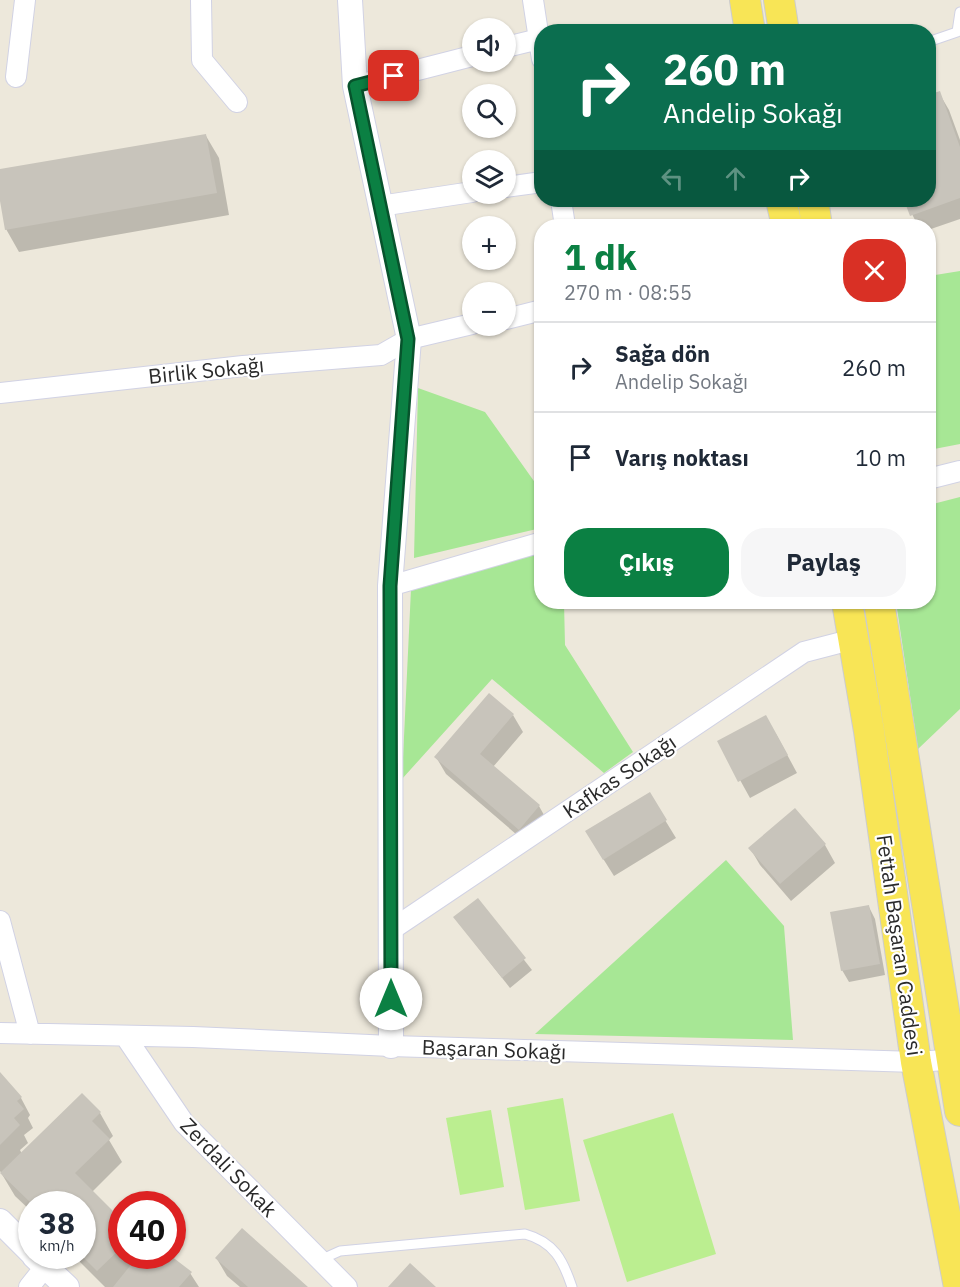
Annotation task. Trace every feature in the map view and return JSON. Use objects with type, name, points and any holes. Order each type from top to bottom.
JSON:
[{"type":"main road","points":[[745,0],[749,24]]},
{"type":"main road","points":[[778,0],[782,24]]},
{"type":"main road","name":"Fettah Başaran Caddesi","points":[[848,609],[916,1062],[959,1287]]},
{"type":"main road","name":"Fettah Başaran Caddesi","points":[[880,609],[956,1059],[960,1111]]},
{"type":"street","points":[[16,77],[25,0]]},
{"type":"street","points":[[201,0],[202,60],[237,102]]},
{"type":"street","points":[[350,0],[355,86],[408,339],[390,586],[391,1046]]},
{"type":"street","points":[[533,0],[537,24]]},
{"type":"street","points":[[516,45],[534,40]]},
{"type":"street","points":[[355,86],[462,59]]},
{"type":"street","points":[[516,186],[534,183]]},
{"type":"street","points":[[380,206],[462,194]]},
{"type":"street","points":[[516,316],[534,312]]},
{"type":"street","name":"Birlik Sokağı","points":[[0,393],[243,366],[381,355],[408,339],[462,326]]},
{"type":"street","points":[[936,477],[960,471]]},
{"type":"street","points":[[390,586],[534,544]]},
{"type":"street","name":"Kafkas Sokağı","points":[[391,930],[804,652],[854,639]]},
{"type":"street","points":[[0,921],[30,1034]]},
{"type":"street","name":"Başaran Sokağı","points":[[0,1033],[916,1062],[956,1059]]},
{"type":"street","name":"Zerdali Sokak","points":[[125,1036],[184,1123],[347,1287]]},
{"type":"street","points":[[0,1221],[18,1239]]},
{"type":"street","points":[[29,1287],[34,1269]]},
{"type":"street","points":[[48,1269],[67,1287]]},
{"type":"lane","points":[[936,39],[957,32],[960,12]]},
{"type":"lane","points":[[320,1260],[340,1251],[525,1234],[537,1237],[554,1249],[565,1264],[572,1287]]},
{"type":"green space","points":[[960,271],[960,444],[936,449],[936,275]]},
{"type":"green space","points":[[418,388],[485,412],[534,481],[534,530],[414,558]]},
{"type":"green space","points":[[960,497],[960,709],[918,749],[897,609],[936,609],[936,503]]},
{"type":"green space","points":[[534,554],[534,609],[564,609],[565,645],[633,752],[604,773],[492,679],[402,779],[411,589]]},
{"type":"green space","points":[[726,860],[784,926],[793,1040],[535,1034]]},
{"type":"green space","points":[[563,1098],[580,1201],[525,1210],[507,1108]]},
{"type":"green space","points":[[491,1110],[504,1187],[460,1195],[446,1118]]},
{"type":"green space","points":[[673,1113],[716,1254],[627,1282],[583,1140]]},
{"type":"building","points":[[940,91],[960,147],[960,198],[936,207],[936,92]]},
{"type":"building","points":[[206,134],[217,193],[5,230],[0,201],[0,169]]},
{"type":"building","points":[[907,207],[935,207],[910,216]]},
{"type":"building","points":[[489,693],[514,714],[480,754],[540,805],[519,830],[434,757]]},
{"type":"building","points":[[766,715],[788,755],[738,782],[717,741]]},
{"type":"building","points":[[650,792],[667,820],[603,860],[585,831]]},
{"type":"building","points":[[795,808],[826,844],[780,884],[748,848]]},
{"type":"building","points":[[478,898],[526,958],[502,978],[453,917]]},
{"type":"building","points":[[869,905],[880,964],[841,971],[830,912]]},
{"type":"building","points":[[0,1072],[22,1097],[17,1101],[24,1109],[14,1118],[20,1125],[0,1145]]},
{"type":"building","points":[[82,1093],[101,1112],[92,1121],[110,1139],[75,1173],[93,1191],[19,1191],[0,1173]]},
{"type":"building","points":[[96,1194],[108,1206],[108,1260],[97,1271],[95,1269]]},
{"type":"building","points":[[242,1228],[308,1287],[248,1287],[215,1258]]},
{"type":"building","points":[[410,1263],[436,1287],[388,1287]]},
{"type":"building","points":[[186,1267],[192,1272],[179,1287],[113,1287],[128,1269]]},
{"type":"route","points":[[391,999],[390,586],[408,339],[355,86],[394,76]]}]
